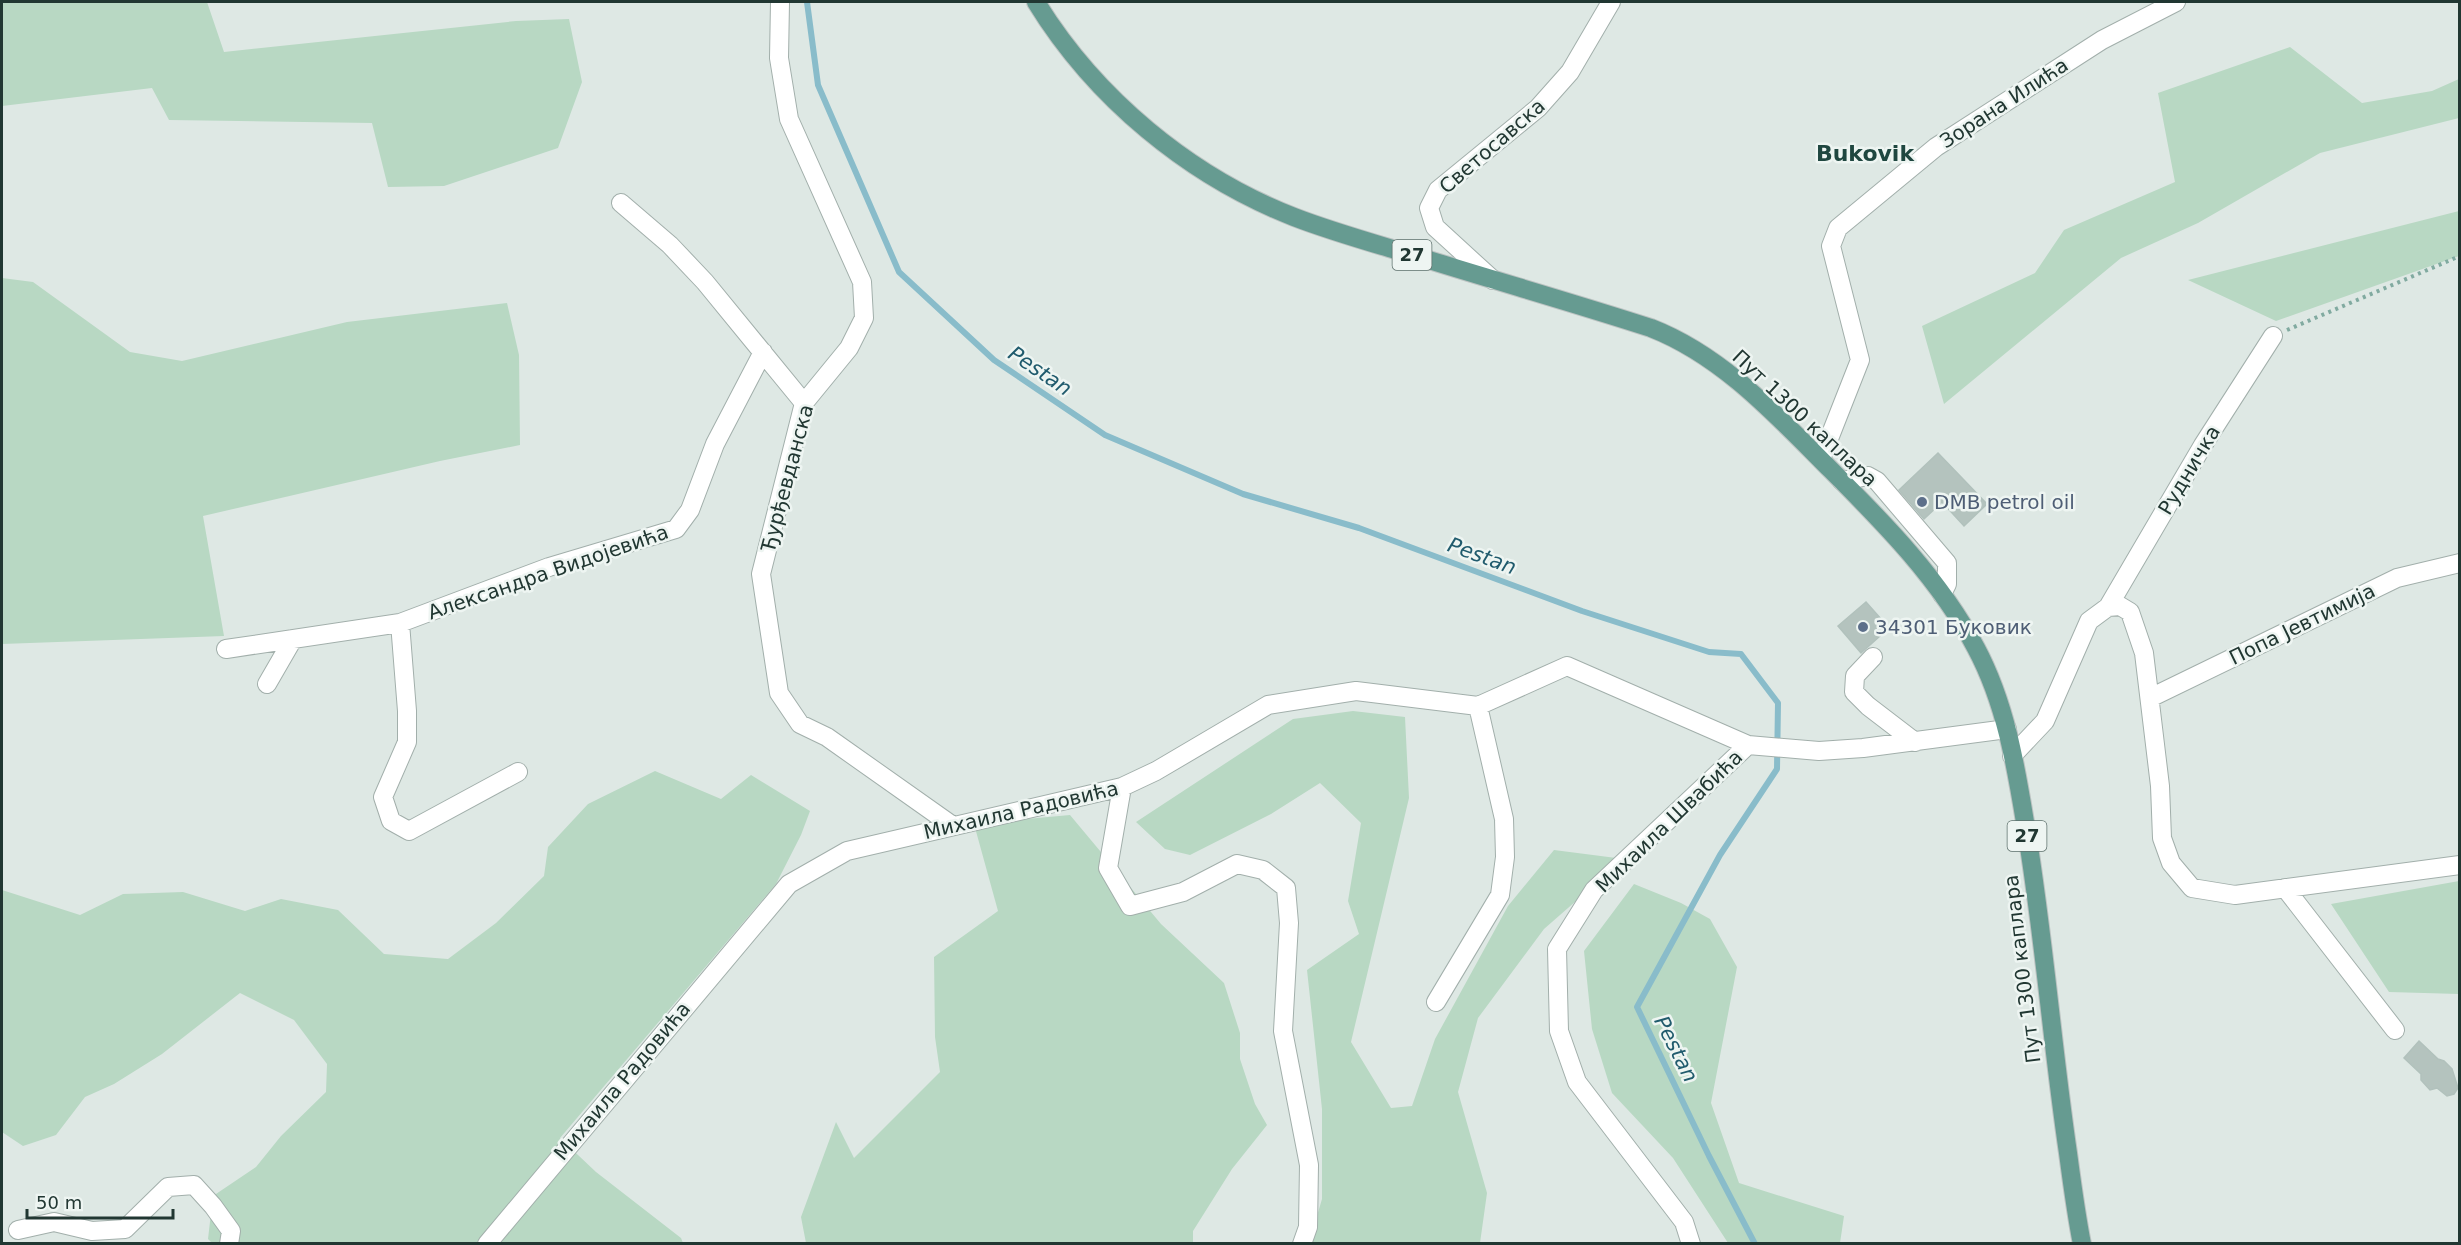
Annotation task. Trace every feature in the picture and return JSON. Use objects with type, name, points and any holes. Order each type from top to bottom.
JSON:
[{"type":"main road","name":"Пут 1300 каплара","points":[[1036,2],[1072,52],[1105,90],[1164,143],[1212,177],[1294,217],[1651,328],[1686,344],[1733,377],[1821,459],[1900,541],[1942,594],[1977,649],[1996,691],[2007,729],[2039,907],[2063,1118],[2082,1244]]},
{"type":"street","name":"Ђурђевданска","points":[[780,2],[779,58],[789,119],[862,282],[864,318],[849,348],[804,403],[761,574],[779,693],[800,724],[827,737],[953,826]]},
{"type":"street","name":"Светосавска","points":[[1493,280],[1435,227],[1429,208],[1438,190],[1538,108],[1570,72],[1611,2]]},
{"type":"street","name":"Зорана Илића","points":[[1821,459],[1860,360],[1831,246],[1838,228],[1936,147],[2102,40],[2176,2]]},
{"type":"street","points":[[621,203],[670,245],[705,282],[804,403]]},
{"type":"street","name":"Рудничка","points":[[2013,756],[2045,721],[2089,621],[2108,607],[2203,445],[2272,336]]},
{"type":"street","name":"Александра Видојевића","points":[[226,649],[400,623],[549,567],[676,528],[690,510],[715,444],[763,352]]},
{"type":"street","points":[[1842,481],[1868,476],[1877,481],[1947,562],[1947,584],[1942,594]]},
{"type":"street","name":"Попа Јевтимија","points":[[2150,698],[2397,578],[2460,562]]},
{"type":"street","points":[[2108,607],[2120,606],[2130,612],[2144,653],[2160,786],[2162,838],[2171,863],[2192,888],[2235,895],[2460,865]]},
{"type":"street","points":[[400,623],[407,711],[407,742],[383,796],[391,821],[409,831],[518,772]]},
{"type":"street","points":[[267,684],[293,639]]},
{"type":"street","points":[[1873,657],[1855,676],[1854,692],[1868,706],[1915,742]]},
{"type":"street","points":[[1436,1002],[1500,895],[1505,857],[1504,819],[1478,706],[1567,666],[1748,745],[1819,751],[1915,742],[2007,729]]},
{"type":"street","name":"Михаила Радовића","points":[[487,1244],[789,884],[847,850],[1122,787],[1156,771],[1268,705],[1356,691],[1478,706]]},
{"type":"street","name":"Михаила Швабића","points":[[1690,1244],[1684,1222],[1577,1082],[1559,1031],[1557,949],[1594,890],[1748,745]]},
{"type":"street","points":[[1122,787],[1108,868],[1130,906],[1183,892],[1237,864],[1263,870],[1286,888],[1288,923],[1283,1031],[1308,1165],[1308,1227],[1302,1244]]},
{"type":"street","points":[[2285,888],[2395,1030]]},
{"type":"street","points":[[18,1230],[54,1222],[92,1231],[125,1228],[168,1187],[194,1185],[231,1231],[229,1244]]},
{"type":"path","points":[[2272,336],[2460,256]]},
{"type":"green space","points":[[2,2],[207,2],[224,52],[516,21],[569,19],[582,82],[558,148],[444,186],[388,187],[372,123],[169,120],[152,88],[2,106]]},
{"type":"green space","points":[[2290,47],[2362,103],[2432,91],[2459,79],[2459,118],[2320,153],[2198,223],[2121,258],[1944,404],[1922,326],[2035,273],[2064,230],[2175,182],[2158,93]]},
{"type":"green space","points":[[2459,211],[2459,256],[2276,321],[2188,280]]},
{"type":"green space","points":[[2,278],[33,282],[130,352],[182,361],[347,322],[507,303],[519,355],[520,445],[440,461],[203,516],[224,636],[2,644]]},
{"type":"green space","points":[[1353,711],[1405,717],[1409,798],[1351,1042],[1391,1108],[1412,1106],[1435,1039],[1508,906],[1554,850],[1624,859],[1544,929],[1478,1018],[1458,1092],[1487,1193],[1480,1243],[1309,1243],[1322,1199],[1322,1109],[1307,970],[1359,934],[1348,901],[1361,823],[1320,783],[1271,814],[1190,855],[1165,849],[1136,822],[1293,719]]},
{"type":"green space","points":[[655,771],[721,799],[751,775],[810,811],[801,835],[776,884],[560,1138],[596,1172],[681,1238],[683,1243],[212,1243],[208,1239],[213,1196],[256,1167],[281,1136],[326,1092],[327,1064],[294,1020],[240,993],[162,1054],[114,1084],[85,1097],[56,1135],[23,1146],[2,1132],[2,890],[80,915],[123,894],[183,892],[245,911],[281,899],[338,910],[384,954],[448,959],[496,923],[544,876],[548,847],[588,804]]},
{"type":"green space","points":[[1070,815],[1161,924],[1224,983],[1240,1033],[1240,1059],[1255,1104],[1267,1125],[1232,1169],[1193,1231],[1193,1243],[806,1243],[801,1217],[836,1122],[854,1158],[940,1072],[935,1037],[934,957],[998,911],[974,824]]},
{"type":"green space","points":[[2459,881],[2459,994],[2389,992],[2331,904]]},
{"type":"green space","points":[[1634,884],[1681,903],[1710,919],[1737,967],[1711,1103],[1739,1183],[1844,1216],[1840,1243],[1728,1243],[1673,1158],[1612,1093],[1592,1029],[1584,951]]},
{"type":"building","points":[[1938,453],[1987,504],[1964,526],[1942,502],[1924,519],[1899,490]]},
{"type":"building","points":[[1866,602],[1889,628],[1861,653],[1838,626]]},
{"type":"building","points":[[2419,1041],[2452,1069],[2458,1088],[2454,1094],[2447,1096],[2437,1088],[2430,1090],[2421,1080],[2421,1074],[2404,1058]]},
{"type":"waterway","name":"Pestan","points":[[807,2],[818,85],[899,272],[994,360],[1105,435],[1243,494],[1359,528],[1582,611],[1709,652],[1741,654],[1778,703],[1777,769],[1720,855],[1637,1007],[1709,1156],[1755,1244]]},
{"type":"place","name":"DMB petrol oil","points":[[1922,502]]},
{"type":"place","name":"34301 Буковик","points":[[1863,627]]},
{"type":"district","name":"Bukovik","points":[[1865,153]]}]
